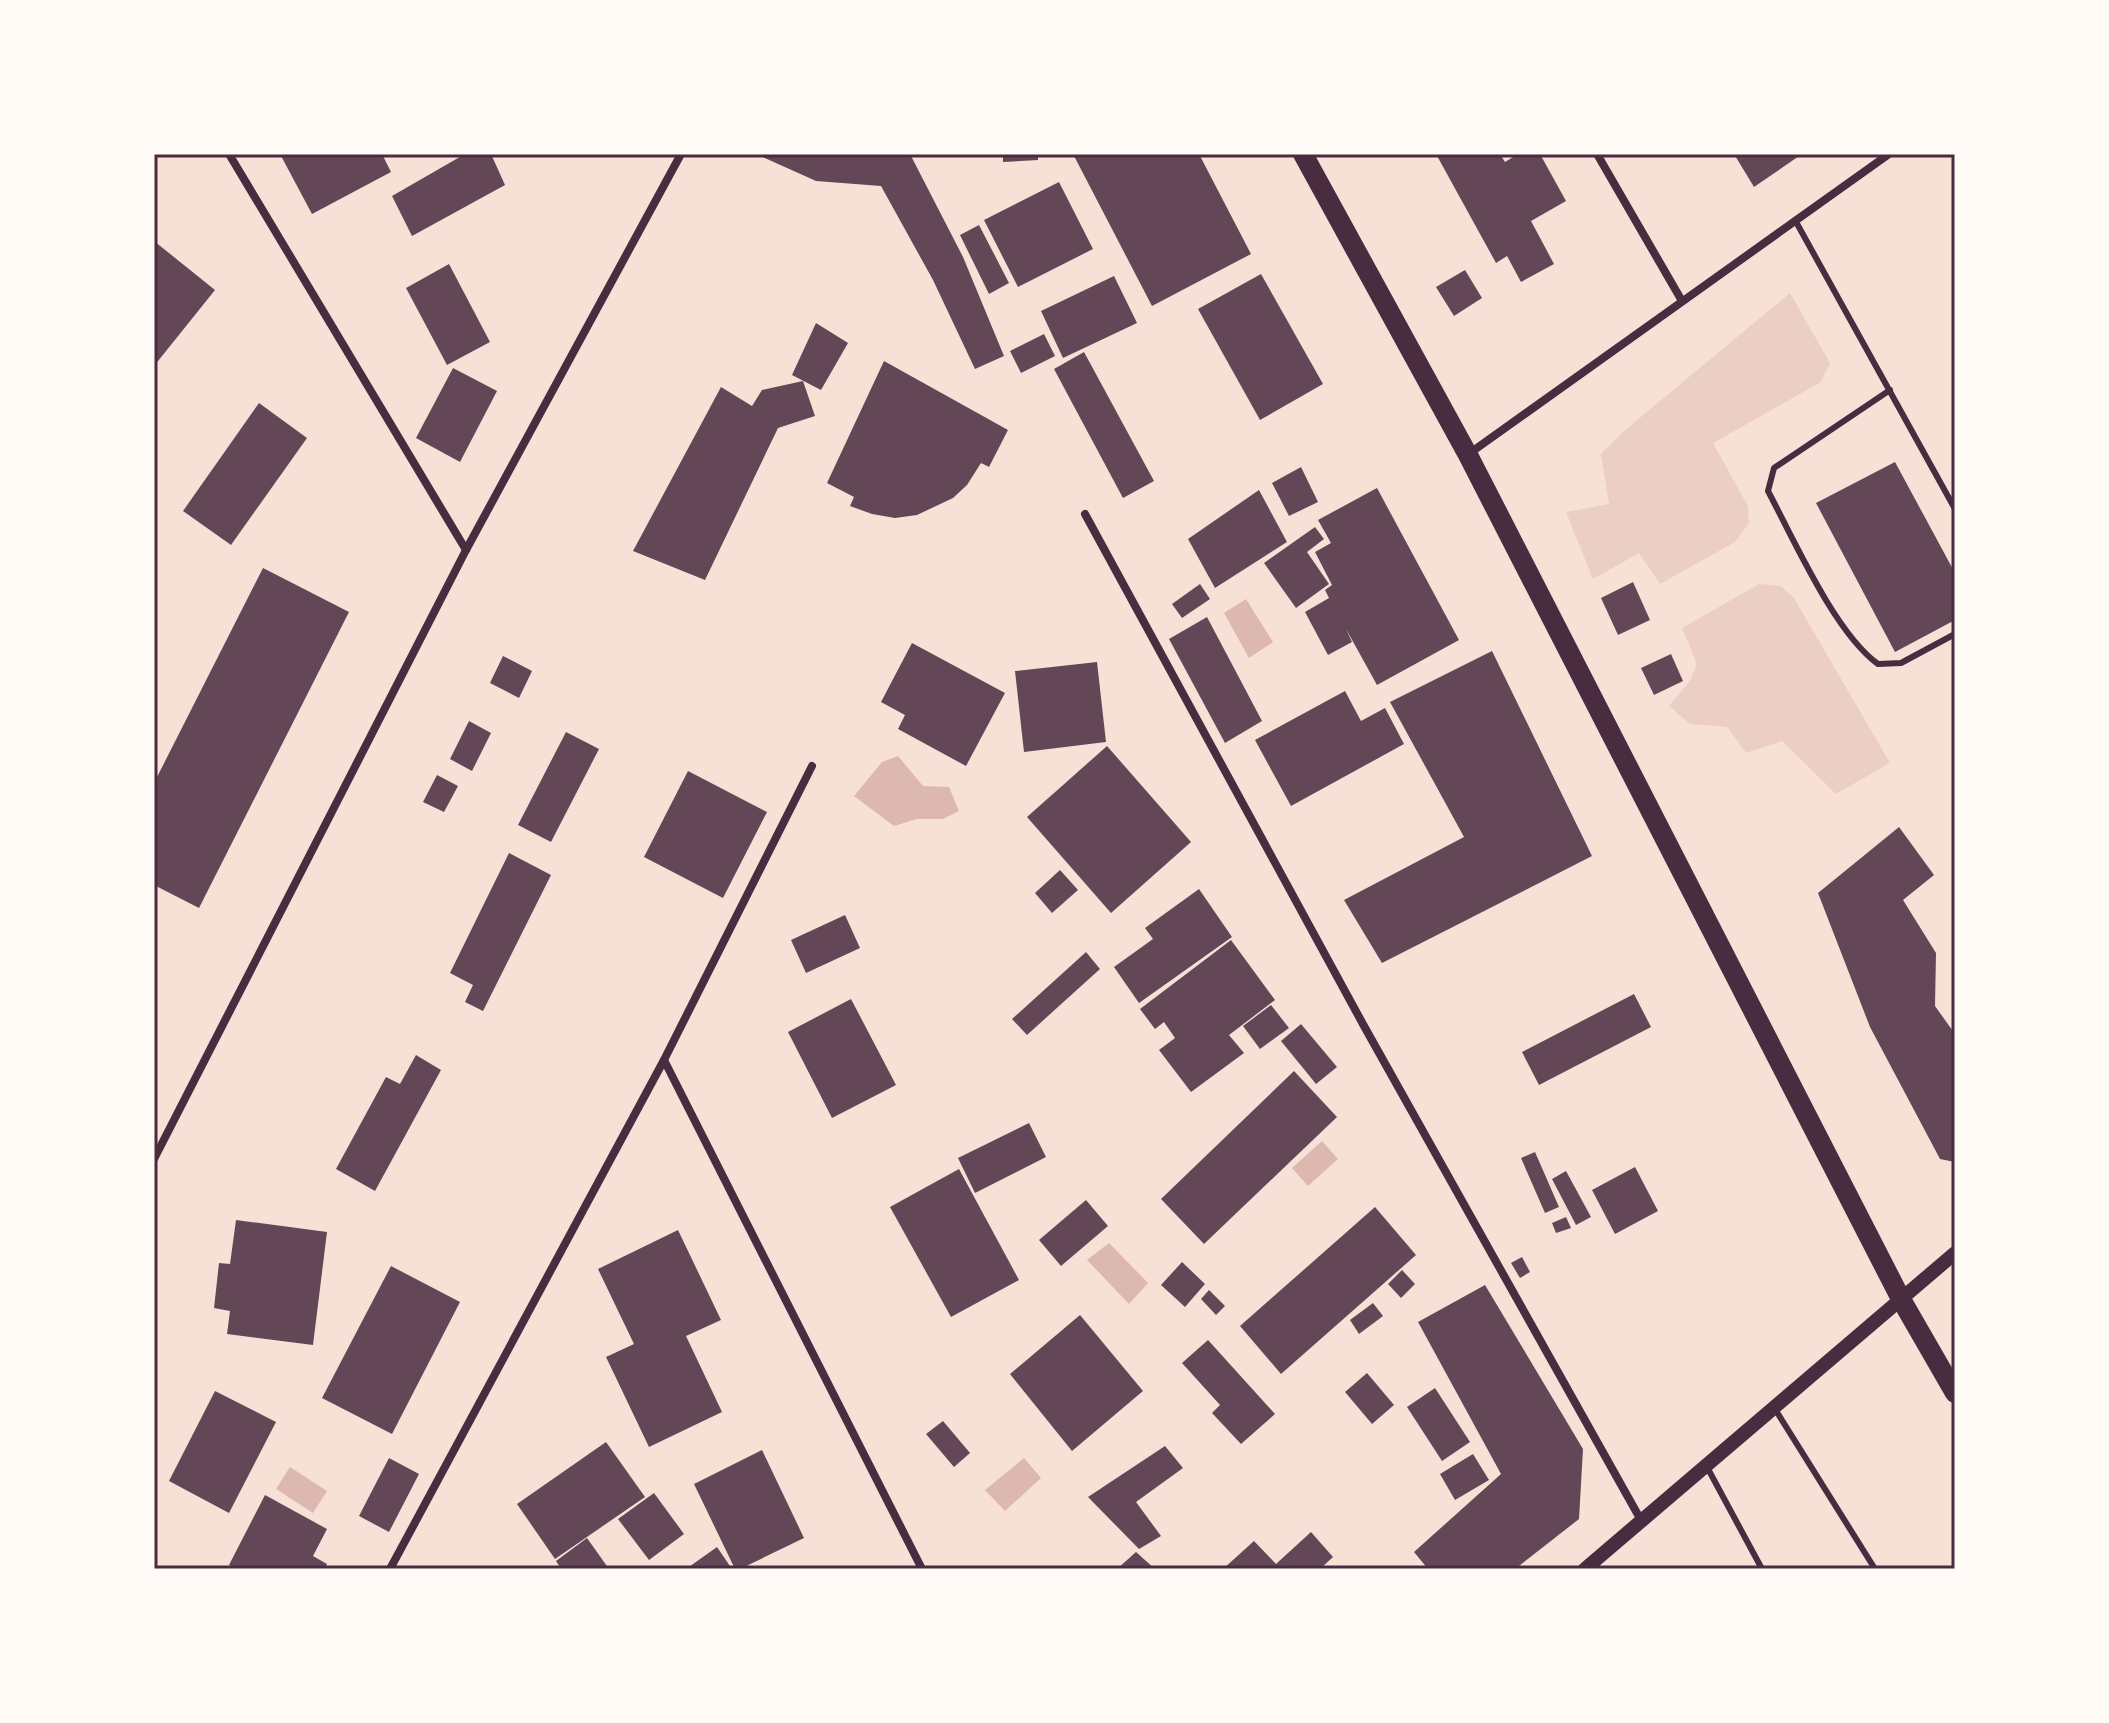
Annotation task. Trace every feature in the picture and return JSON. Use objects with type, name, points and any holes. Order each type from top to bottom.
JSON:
[{"type":"main road","points":[[1303,154],[1468,455],[1902,1301],[1955,1393]]},
{"type":"street","points":[[229,154],[466,550]]},
{"type":"street","points":[[154,1159],[466,550],[681,154]]},
{"type":"street","points":[[1597,154],[1682,301]]},
{"type":"street","points":[[1468,455],[1889,154]]},
{"type":"street","points":[[1085,514],[1364,1026],[1642,1522]]},
{"type":"street","points":[[390,1569],[664,1060],[812,766]]},
{"type":"street","points":[[664,1060],[922,1569]]},
{"type":"street","points":[[1585,1569],[1955,1253]]},
{"type":"lane","points":[[1795,220],[1955,509]]},
{"type":"lane","points":[[1890,390],[1774,468],[1768,491],[1822,592],[1860,651],[1878,664],[1901,663],[1955,634]]},
{"type":"lane","points":[[1775,1409],[1875,1569]]},
{"type":"lane","points":[[1707,1467],[1762,1569]]},
{"type":"lane","points":[[1754,1569],[1757,1559]]},
{"type":"shaded area","points":[[1790,293],[1830,363],[1821,382],[1713,443],[1748,506],[1749,523],[1735,542],[1660,584],[1639,553],[1593,579],[1566,512],[1609,504],[1601,454],[1624,431]]},
{"type":"shaded area","points":[[1759,584],[1781,586],[1794,598],[1890,763],[1836,794],[1782,741],[1746,753],[1727,727],[1690,724],[1669,706],[1690,681],[1697,664],[1682,628]]},
{"type":"shaded area","points":[[1246,599],[1273,642],[1249,658],[1224,613]]},
{"type":"shaded area","points":[[898,756],[923,786],[949,787],[959,811],[943,819],[917,819],[894,826],[854,796],[882,762]]},
{"type":"shaded area","points":[[1322,1141],[1338,1159],[1308,1186],[1292,1168]]},
{"type":"shaded area","points":[[1109,1243],[1148,1283],[1129,1304],[1087,1260]]},
{"type":"shaded area","points":[[1024,1458],[1041,1478],[1005,1511],[985,1490]]},
{"type":"shaded area","points":[[290,1467],[327,1491],[313,1513],[276,1489]]},
{"type":"building","points":[[280,154],[382,154],[391,172],[312,214]]},
{"type":"building","points":[[465,154],[491,154],[505,185],[412,236],[392,196]]},
{"type":"building","points":[[756,154],[910,154],[963,257],[1004,356],[975,369],[933,280],[881,186],[816,181]]},
{"type":"building","points":[[1003,154],[1038,154],[1038,160],[1003,162]]},
{"type":"building","points":[[1073,154],[1199,154],[1251,254],[1152,306]]},
{"type":"building","points":[[1436,154],[1500,154],[1505,162],[1518,154],[1540,154],[1566,201],[1531,221],[1554,264],[1521,282],[1507,256],[1496,263]]},
{"type":"building","points":[[1734,154],[1802,154],[1754,187]]},
{"type":"building","points":[[1059,182],[1093,249],[1018,287],[984,220]]},
{"type":"building","points":[[979,225],[1009,283],[989,294],[960,235]]},
{"type":"building","points":[[154,241],[215,290],[154,366]]},
{"type":"building","points":[[449,264],[490,342],[447,365],[406,288]]},
{"type":"building","points":[[1465,270],[1482,298],[1454,316],[1436,287]]},
{"type":"building","points":[[1261,274],[1323,384],[1260,420],[1198,309]]},
{"type":"building","points":[[1114,276],[1137,323],[1063,358],[1041,311]]},
{"type":"building","points":[[816,323],[848,343],[821,390],[792,375]]},
{"type":"building","points":[[1044,334],[1055,356],[1021,373],[1010,351]]},
{"type":"building","points":[[1084,352],[1154,481],[1123,498],[1054,369]]},
{"type":"building","points":[[884,361],[1008,430],[989,467],[981,463],[967,485],[953,498],[917,515],[895,518],[872,514],[850,506],[854,497],[827,483]]},
{"type":"building","points":[[453,368],[497,391],[460,462],[416,438]]},
{"type":"building","points":[[803,381],[815,416],[778,428],[705,580],[633,551],[721,387],[752,406],[762,390]]},
{"type":"building","points":[[259,403],[307,438],[231,545],[183,511]]},
{"type":"building","points":[[1895,462],[1955,573],[1955,620],[1895,652],[1816,503]]},
{"type":"building","points":[[1301,467],[1318,502],[1289,516],[1272,483]]},
{"type":"building","points":[[1377,488],[1459,640],[1377,685],[1346,629],[1352,642],[1328,655],[1305,612],[1329,598],[1325,590],[1332,585],[1315,552],[1331,543],[1318,520]]},
{"type":"building","points":[[1259,490],[1287,542],[1215,588],[1188,539]]},
{"type":"building","points":[[1315,527],[1324,539],[1307,552],[1329,584],[1296,608],[1264,563]]},
{"type":"building","points":[[263,568],[349,612],[199,908],[154,885],[154,783]]},
{"type":"building","points":[[1633,582],[1650,620],[1618,635],[1601,598]]},
{"type":"building","points":[[1200,584],[1210,599],[1182,618],[1172,604]]},
{"type":"building","points":[[1207,617],[1262,721],[1225,743],[1169,639]]},
{"type":"building","points":[[912,643],[1005,693],[966,766],[898,729],[905,715],[881,702]]},
{"type":"building","points":[[1492,651],[1592,856],[1382,963],[1344,900],[1464,837],[1390,702]]},
{"type":"building","points":[[1671,654],[1683,681],[1654,695],[1641,668]]},
{"type":"building","points":[[503,656],[532,671],[519,698],[490,683]]},
{"type":"building","points":[[1097,662],[1106,742],[1024,752],[1015,671]]},
{"type":"building","points":[[1345,691],[1361,721],[1385,708],[1404,744],[1291,806],[1255,740]]},
{"type":"building","points":[[469,721],[491,733],[472,771],[450,759]]},
{"type":"building","points":[[566,732],[599,749],[551,842],[518,825]]},
{"type":"building","points":[[1107,746],[1191,842],[1111,913],[1027,817]]},
{"type":"building","points":[[688,771],[767,812],[723,898],[644,857]]},
{"type":"building","points":[[437,775],[458,786],[444,812],[423,802]]},
{"type":"building","points":[[1899,827],[1934,875],[1903,900],[1936,953],[1935,1006],[1955,1034],[1955,1162],[1940,1159],[1870,1027],[1818,893]]},
{"type":"building","points":[[509,853],[551,875],[483,1011],[465,1002],[473,985],[450,973]]},
{"type":"building","points":[[1060,870],[1078,890],[1052,913],[1035,893]]},
{"type":"building","points":[[1199,889],[1232,937],[1139,1003],[1114,967],[1153,939],[1145,928]]},
{"type":"building","points":[[845,915],[860,948],[806,973],[791,940]]},
{"type":"building","points":[[1231,940],[1275,1000],[1229,1035],[1244,1053],[1191,1092],[1159,1050],[1175,1038],[1164,1022],[1155,1029],[1140,1009]]},
{"type":"building","points":[[1086,952],[1100,969],[1027,1035],[1012,1019]]},
{"type":"building","points":[[1634,994],[1651,1027],[1539,1085],[1522,1052]]},
{"type":"building","points":[[851,999],[896,1085],[832,1118],[788,1032]]},
{"type":"building","points":[[1271,1005],[1289,1028],[1260,1049],[1243,1026]]},
{"type":"building","points":[[1301,1024],[1337,1067],[1316,1084],[1281,1041]]},
{"type":"building","points":[[416,1055],[441,1070],[375,1191],[336,1169],[386,1077],[400,1084]]},
{"type":"building","points":[[1294,1071],[1337,1117],[1204,1244],[1161,1199]]},
{"type":"building","points":[[1029,1123],[1046,1157],[975,1193],[958,1158]]},
{"type":"building","points":[[1535,1152],[1559,1207],[1545,1213],[1521,1158]]},
{"type":"building","points":[[1635,1167],[1658,1211],[1615,1234],[1592,1190]]},
{"type":"building","points":[[959,1169],[1019,1280],[951,1317],[890,1207]]},
{"type":"building","points":[[1566,1171],[1591,1217],[1576,1225],[1552,1179]]},
{"type":"building","points":[[1086,1200],[1108,1226],[1061,1266],[1039,1240]]},
{"type":"building","points":[[1375,1207],[1416,1255],[1281,1374],[1240,1326]]},
{"type":"building","points":[[1566,1217],[1571,1228],[1556,1233],[1552,1223]]},
{"type":"building","points":[[236,1220],[327,1232],[313,1345],[227,1334],[230,1311],[214,1308],[219,1263],[230,1264]]},
{"type":"building","points":[[678,1230],[721,1320],[686,1336],[722,1412],[649,1447],[606,1357],[634,1344],[598,1269]]},
{"type":"building","points":[[1522,1257],[1530,1272],[1520,1278],[1511,1263]]},
{"type":"building","points":[[1182,1262],[1205,1284],[1185,1307],[1161,1285]]},
{"type":"building","points":[[391,1266],[460,1302],[392,1434],[322,1398]]},
{"type":"building","points":[[1402,1270],[1415,1284],[1401,1298],[1388,1284]]},
{"type":"building","points":[[1485,1285],[1583,1449],[1579,1519],[1515,1569],[1428,1569],[1414,1552],[1501,1474],[1418,1322]]},
{"type":"building","points":[[1209,1290],[1225,1306],[1216,1315],[1201,1299]]},
{"type":"building","points":[[1373,1303],[1383,1316],[1359,1334],[1350,1320]]},
{"type":"building","points":[[1080,1315],[1143,1391],[1072,1451],[1010,1374]]},
{"type":"building","points":[[1208,1340],[1275,1414],[1241,1444],[1212,1413],[1220,1405],[1182,1363]]},
{"type":"building","points":[[1367,1373],[1394,1405],[1372,1424],[1345,1392]]},
{"type":"building","points":[[1435,1388],[1470,1442],[1442,1461],[1407,1407]]},
{"type":"building","points":[[215,1391],[276,1422],[229,1513],[169,1481]]},
{"type":"building","points":[[943,1421],[970,1453],[954,1467],[926,1434]]},
{"type":"building","points":[[606,1442],[645,1497],[555,1559],[517,1504]]},
{"type":"building","points":[[1165,1446],[1183,1468],[1136,1502],[1161,1536],[1139,1549],[1088,1497]]},
{"type":"building","points":[[762,1450],[804,1538],[735,1569],[694,1484]]},
{"type":"building","points":[[1473,1454],[1489,1480],[1455,1500],[1440,1474]]},
{"type":"building","points":[[389,1458],[419,1474],[389,1532],[359,1516]]},
{"type":"building","points":[[654,1493],[684,1534],[649,1560],[618,1519]]},
{"type":"building","points":[[265,1495],[327,1529],[313,1556],[327,1564],[325,1569],[236,1569],[229,1565]]},
{"type":"building","points":[[1311,1532],[1333,1557],[1320,1569],[1223,1569],[1254,1541],[1276,1564]]},
{"type":"building","points":[[587,1538],[609,1569],[561,1569],[556,1561]]},
{"type":"building","points":[[717,1547],[732,1569],[686,1569]]},
{"type":"building","points":[[1136,1552],[1155,1569],[1117,1569]]}]
